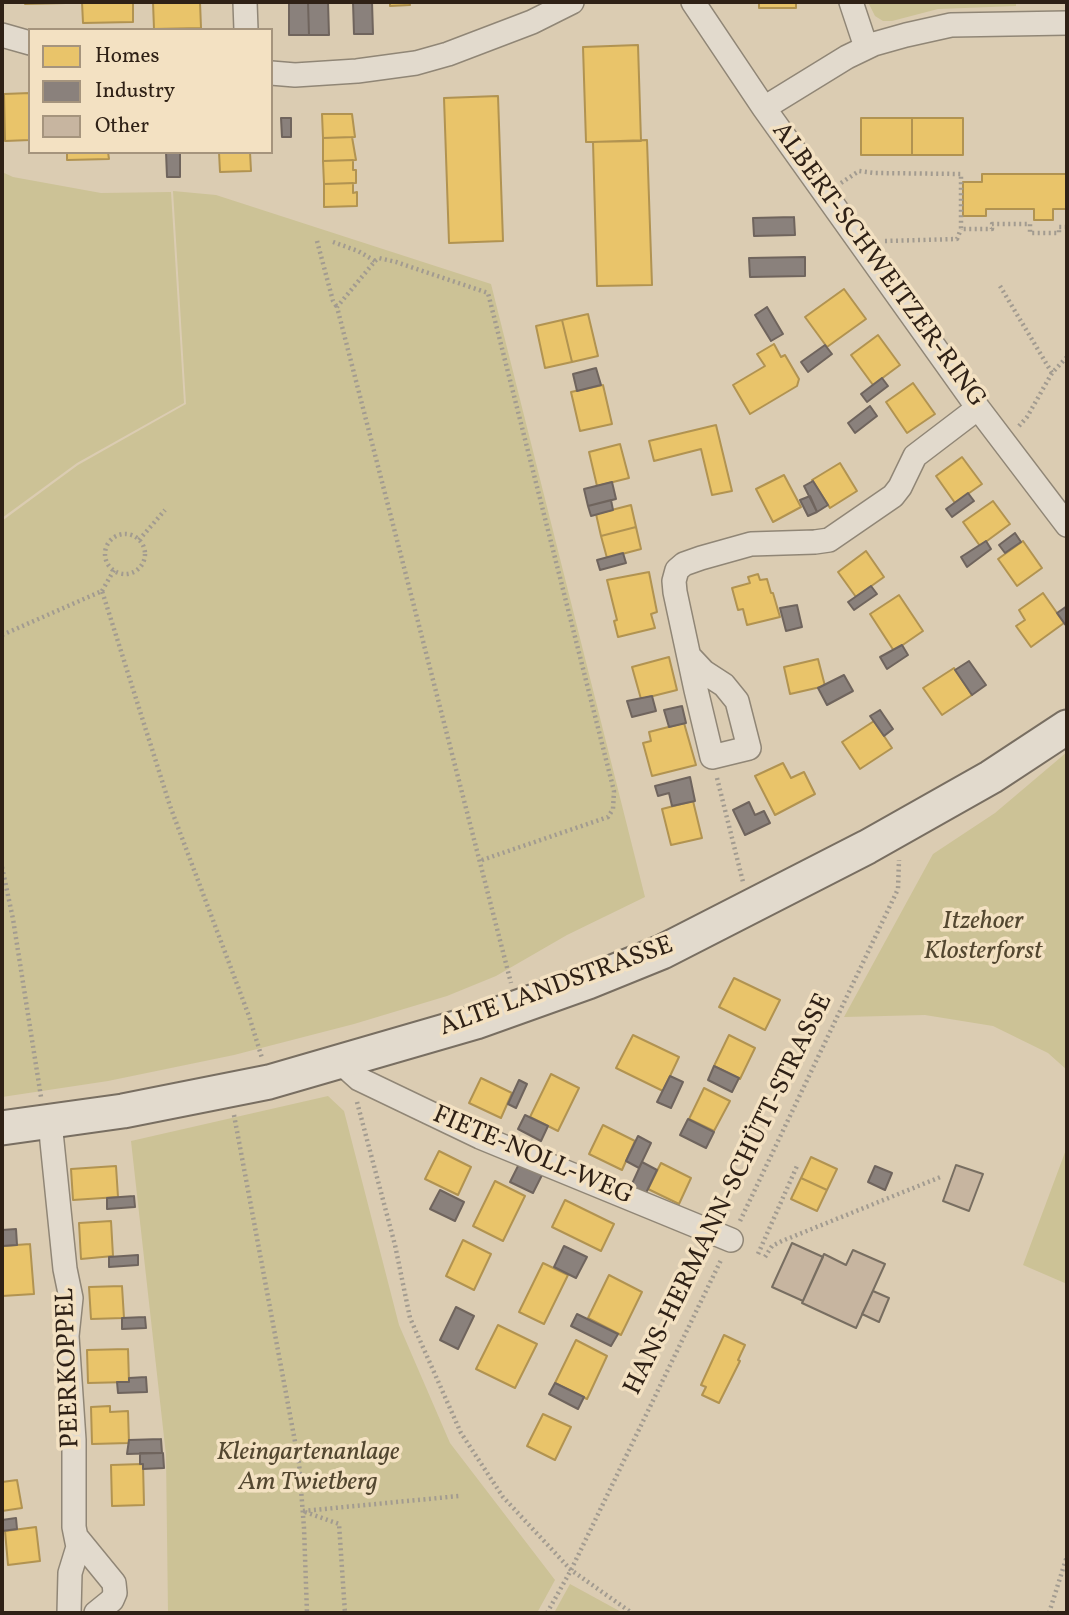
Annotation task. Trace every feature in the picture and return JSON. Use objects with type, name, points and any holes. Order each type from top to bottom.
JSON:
[{"type":"street","points":[[245,2],[246,28]]},
{"type":"street","points":[[273,73],[295,75],[357,71],[416,63],[448,54],[532,22],[572,2]]},
{"type":"street","name":"ALBERT-SCHWEITZER-RING","points":[[693,2],[764,108],[978,408],[1067,525]]},
{"type":"street","points":[[850,2],[866,47]]},
{"type":"street","points":[[764,108],[866,47],[906,35],[951,25],[1067,23]]},
{"type":"street","points":[[2,35],[28,42]]},
{"type":"street","points":[[689,656],[704,673],[724,685],[737,701],[749,748],[712,757],[689,656],[675,592],[677,570],[684,564],[701,558],[751,544],[829,540],[893,496],[918,453],[978,408]]},
{"type":"street","name":"ALTE LANDSTRASSE","points":[[2,1128],[123,1111],[344,1066],[517,1007],[650,957],[895,831],[991,777],[1067,727]]},
{"type":"street","name":"FIETE-NOLL-WEG","points":[[344,1066],[359,1079],[480,1137],[731,1240]]},
{"type":"street","name":"PEERKOPPEL","points":[[47,1122],[71,1298],[67,1336],[73,1419],[74,1527],[78,1547],[69,1580],[69,1613]]},
{"type":"street","points":[[78,1539],[114,1583],[115,1593],[112,1600],[96,1613]]},
{"type":"path","points":[[825,194],[859,171],[961,174],[961,229],[957,239],[860,242]]},
{"type":"path","points":[[961,229],[992,229],[992,224],[1030,224],[1030,233],[1059,233],[1059,227],[1067,227]]},
{"type":"path","points":[[317,241],[337,307],[517,1007]]},
{"type":"path","points":[[333,242],[358,251],[374,261]]},
{"type":"path","points":[[337,307],[379,258],[488,293],[614,791],[613,809],[608,817],[479,861]]},
{"type":"path","points":[[1000,286],[1052,373]]},
{"type":"path","points":[[1005,443],[1027,417],[1052,373],[1067,357]]},
{"type":"path","points":[[139,540],[165,510]]},
{"type":"path","points":[[127,534],[139,540],[144,557],[139,567],[127,573],[114,570],[105,555],[110,540],[127,534]]},
{"type":"path","points":[[2,635],[102,591],[114,570]]},
{"type":"path","points":[[102,591],[170,806],[249,1016],[269,1082]]},
{"type":"path","points":[[712,757],[737,863],[751,907]]},
{"type":"path","name":"HANS-HERMANN-SCHÜTT-STRASSE","points":[[547,1613],[571,1570],[731,1240],[898,888],[899,863],[895,831]]},
{"type":"path","points":[[2,867],[47,1122]]},
{"type":"path","points":[[344,1066],[395,1245],[410,1318],[461,1433],[503,1497],[571,1570],[632,1613]]},
{"type":"path","points":[[229,1090],[299,1463],[307,1613]]},
{"type":"path","points":[[758,1254],[797,1166]]},
{"type":"path","points":[[765,1257],[772,1246],[782,1241],[943,1176]]},
{"type":"path","points":[[303,1511],[459,1496]]},
{"type":"path","points":[[303,1511],[339,1524],[345,1613]]},
{"type":"path","points":[[1049,1613],[1067,1556]]},
{"type":"green space","points":[[868,2],[1016,2],[1016,6],[938,9],[883,21],[875,16]]},
{"type":"green space","points":[[2,172],[13,177],[101,193],[171,192],[184,403],[77,463],[2,518]]},
{"type":"green space","points":[[173,191],[216,195],[491,284],[645,897],[567,935],[496,976],[447,996],[354,1024],[234,1055],[108,1081],[2,1097],[2,521],[78,465],[186,404]]},
{"type":"green space","name":"Itzehoer Klosterforst","points":[[1067,752],[1067,1070],[1048,1053],[993,1026],[925,1015],[844,1017],[933,854],[995,813]]},
{"type":"green space","name":"Kleingartenanlage Am Twietberg","points":[[328,1096],[344,1111],[399,1325],[450,1443],[555,1580],[537,1613],[168,1613],[166,1455],[131,1141]]},
{"type":"green space","points":[[1067,1147],[1067,1284],[1023,1265]]},
{"type":"green space","points":[[570,1584],[623,1613],[554,1613]]},
{"type":"building: Homes","points":[[65,2],[66,3],[25,4]]},
{"type":"building: Homes","points":[[82,2],[133,2],[133,22],[83,23]]},
{"type":"building: Homes","points":[[153,2],[200,2],[201,28],[154,28]]},
{"type":"building: Homes","points":[[390,2],[409,2],[410,5],[390,6]]},
{"type":"building: Homes","points":[[759,2],[796,2],[796,8],[759,8]]},
{"type":"building: Homes","points":[[638,45],[641,141],[586,142],[583,47]]},
{"type":"building: Homes","points":[[28,93],[28,140],[5,141],[4,94]]},
{"type":"building: Homes","points":[[498,96],[503,241],[449,243],[444,98]]},
{"type":"building: Homes","points":[[322,114],[352,114],[355,137],[323,138]]},
{"type":"building: Homes","points":[[861,118],[912,118],[912,155],[861,155]]},
{"type":"building: Homes","points":[[912,118],[963,118],[963,155],[912,155]]},
{"type":"building: Homes","points":[[352,137],[356,160],[323,161],[323,138]]},
{"type":"building: Homes","points":[[647,140],[652,285],[597,286],[593,142]]},
{"type":"building: Homes","points":[[67,154],[108,154],[109,159],[67,160]]},
{"type":"building: Homes","points":[[219,154],[250,154],[251,171],[220,172]]},
{"type":"building: Homes","points":[[353,160],[356,183],[324,184],[323,161]]},
{"type":"building: Homes","points":[[982,174],[1067,174],[1067,209],[1053,209],[1053,220],[1034,220],[1034,209],[986,209],[986,216],[963,216],[963,182],[982,182]]},
{"type":"building: Homes","points":[[353,183],[353,193],[357,192],[357,206],[324,207],[324,184]]},
{"type":"building: Homes","points":[[844,289],[866,319],[827,347],[805,317]]},
{"type":"building: Homes","points":[[588,314],[598,356],[572,362],[562,320]]},
{"type":"building: Homes","points":[[562,320],[572,362],[545,368],[536,326]]},
{"type":"building: Homes","points":[[878,335],[900,365],[873,385],[851,355]]},
{"type":"building: Homes","points":[[774,344],[781,357],[785,355],[799,379],[797,386],[750,414],[733,385],[765,366],[757,354]]},
{"type":"building: Homes","points":[[913,383],[935,414],[907,433],[886,402]]},
{"type":"building: Homes","points":[[603,385],[612,424],[580,431],[571,392]]},
{"type":"building: Homes","points":[[716,425],[732,491],[712,495],[701,449],[654,461],[649,441]]},
{"type":"building: Homes","points":[[620,444],[629,478],[597,486],[589,452]]},
{"type":"building: Homes","points":[[962,457],[982,484],[955,503],[936,476]]},
{"type":"building: Homes","points":[[840,463],[857,491],[830,508],[812,480]]},
{"type":"building: Homes","points":[[784,475],[801,507],[773,522],[756,489]]},
{"type":"building: Homes","points":[[993,501],[1010,524],[980,546],[963,522]]},
{"type":"building: Homes","points":[[631,505],[636,527],[601,536],[596,514]]},
{"type":"building: Homes","points":[[636,527],[641,549],[607,558],[601,536]]},
{"type":"building: Homes","points":[[1023,541],[1042,568],[1017,586],[998,559]]},
{"type":"building: Homes","points":[[866,551],[884,577],[856,597],[838,572]]},
{"type":"building: Homes","points":[[649,572],[657,612],[651,614],[655,628],[618,637],[614,621],[617,620],[607,580]]},
{"type":"building: Homes","points":[[758,574],[760,580],[767,579],[780,617],[747,625],[743,609],[738,610],[732,588],[750,583],[748,577]]},
{"type":"building: Homes","points":[[1043,593],[1064,623],[1031,647],[1016,626],[1025,620],[1019,610]]},
{"type":"building: Homes","points":[[899,595],[923,631],[894,651],[870,614]]},
{"type":"building: Homes","points":[[669,657],[677,690],[641,699],[632,667]]},
{"type":"building: Homes","points":[[818,659],[825,686],[790,694],[784,667]]},
{"type":"building: Homes","points":[[954,668],[972,695],[942,715],[923,688]]},
{"type":"building: Homes","points":[[874,721],[892,748],[860,769],[842,742]]},
{"type":"building: Homes","points":[[684,723],[696,765],[652,776],[643,743],[651,741],[649,732]]},
{"type":"building: Homes","points":[[783,763],[791,778],[804,772],[815,794],[775,815],[755,776]]},
{"type":"building: Homes","points":[[693,801],[702,838],[671,845],[662,809]]},
{"type":"building: Homes","points":[[734,978],[780,1000],[765,1030],[719,1007]]},
{"type":"building: Homes","points":[[633,1035],[679,1057],[663,1091],[616,1068]]},
{"type":"building: Homes","points":[[729,1035],[755,1048],[740,1079],[714,1066]]},
{"type":"building: Homes","points":[[551,1074],[579,1088],[558,1131],[530,1117]]},
{"type":"building: Homes","points":[[481,1078],[512,1093],[501,1118],[469,1103]]},
{"type":"building: Homes","points":[[704,1088],[730,1101],[714,1131],[689,1119]]},
{"type":"building: Homes","points":[[603,1125],[635,1141],[622,1170],[589,1154]]},
{"type":"building: Homes","points":[[439,1151],[471,1167],[458,1195],[425,1179]]},
{"type":"building: Homes","points":[[811,1157],[837,1169],[827,1190],[801,1178]]},
{"type":"building: Homes","points":[[661,1163],[691,1178],[679,1204],[648,1189]]},
{"type":"building: Homes","points":[[116,1166],[118,1197],[73,1200],[71,1169]]},
{"type":"building: Homes","points":[[801,1178],[827,1190],[817,1211],[791,1199]]},
{"type":"building: Homes","points":[[495,1181],[525,1196],[503,1241],[473,1226]]},
{"type":"building: Homes","points":[[565,1200],[614,1224],[601,1251],[552,1227]]},
{"type":"building: Homes","points":[[111,1221],[113,1256],[81,1259],[79,1223]]},
{"type":"building: Homes","points":[[463,1240],[491,1254],[474,1290],[446,1276]]},
{"type":"building: Homes","points":[[30,1244],[34,1294],[2,1296],[2,1246]]},
{"type":"building: Homes","points":[[543,1263],[568,1275],[544,1324],[519,1312]]},
{"type":"building: Homes","points":[[609,1275],[642,1292],[621,1335],[588,1318]]},
{"type":"building: Homes","points":[[122,1286],[124,1318],[91,1319],[89,1287]]},
{"type":"building: Homes","points":[[498,1325],[537,1344],[515,1388],[476,1369]]},
{"type":"building: Homes","points":[[724,1335],[745,1345],[719,1403],[702,1395],[706,1387],[701,1385]]},
{"type":"building: Homes","points":[[576,1340],[607,1356],[587,1399],[555,1383]]},
{"type":"building: Homes","points":[[128,1349],[129,1382],[88,1383],[87,1350]]},
{"type":"building: Homes","points":[[110,1406],[110,1412],[128,1411],[129,1443],[92,1444],[91,1407]]},
{"type":"building: Homes","points":[[543,1414],[571,1427],[555,1460],[527,1446]]},
{"type":"building: Homes","points":[[143,1464],[144,1505],[112,1506],[111,1465]]},
{"type":"building: Homes","points":[[17,1480],[22,1508],[2,1511],[2,1482]]},
{"type":"building: Homes","points":[[36,1527],[40,1561],[8,1565],[5,1531]]},
{"type":"building: Industry","points":[[289,2],[308,2],[309,35],[289,35]]},
{"type":"building: Industry","points":[[308,2],[328,2],[329,35],[309,35]]},
{"type":"building: Industry","points":[[353,2],[372,2],[373,34],[354,34]]},
{"type":"building: Industry","points":[[281,118],[291,118],[291,137],[282,137]]},
{"type":"building: Industry","points":[[166,154],[180,154],[180,177],[167,177]]},
{"type":"building: Industry","points":[[794,217],[795,235],[754,236],[753,218]]},
{"type":"building: Industry","points":[[805,257],[805,276],[750,277],[749,258]]},
{"type":"building: Industry","points":[[767,307],[783,334],[771,341],[755,315]]},
{"type":"building: Industry","points":[[825,345],[832,354],[808,372],[801,362]]},
{"type":"building: Industry","points":[[596,368],[601,385],[577,391],[573,374]]},
{"type":"building: Industry","points":[[882,378],[888,386],[867,402],[861,394]]},
{"type":"building: Industry","points":[[870,406],[877,416],[855,433],[848,423]]},
{"type":"building: Industry","points":[[813,481],[828,505],[817,512],[804,486]]},
{"type":"building: Industry","points":[[612,482],[616,499],[588,506],[584,489]]},
{"type":"building: Industry","points":[[968,493],[974,501],[952,517],[946,509]]},
{"type":"building: Industry","points":[[810,496],[817,512],[808,516],[800,500]]},
{"type":"building: Industry","points":[[611,500],[613,510],[591,516],[588,506]]},
{"type":"building: Industry","points":[[1015,533],[1021,542],[1005,553],[999,545]]},
{"type":"building: Industry","points":[[986,541],[991,549],[967,567],[961,557]]},
{"type":"building: Industry","points":[[623,553],[626,563],[600,570],[597,560]]},
{"type":"building: Industry","points":[[871,586],[877,594],[854,610],[848,602]]},
{"type":"building: Industry","points":[[797,605],[802,627],[786,631],[780,608]]},
{"type":"building: Industry","points":[[1067,606],[1067,627],[1057,613]]},
{"type":"building: Industry","points":[[902,645],[908,655],[887,669],[880,657]]},
{"type":"building: Industry","points":[[969,661],[986,685],[972,695],[955,670]]},
{"type":"building: Industry","points":[[844,675],[853,691],[827,705],[818,688]]},
{"type":"building: Industry","points":[[652,696],[656,711],[632,717],[627,701]]},
{"type":"building: Industry","points":[[682,706],[686,723],[669,727],[664,710]]},
{"type":"building: Industry","points":[[880,710],[893,729],[884,736],[870,716]]},
{"type":"building: Industry","points":[[690,777],[695,801],[672,806],[669,793],[658,796],[655,786]]},
{"type":"building: Industry","points":[[749,802],[755,815],[764,811],[770,823],[745,835],[733,810]]},
{"type":"building: Industry","points":[[714,1066],[739,1078],[732,1092],[708,1080]]},
{"type":"building: Industry","points":[[670,1076],[683,1082],[671,1108],[657,1102]]},
{"type":"building: Industry","points":[[519,1080],[527,1084],[516,1108],[508,1104]]},
{"type":"building: Industry","points":[[525,1115],[548,1126],[541,1141],[518,1129]]},
{"type":"building: Industry","points":[[688,1119],[714,1132],[706,1148],[680,1135]]},
{"type":"building: Industry","points":[[638,1136],[651,1143],[639,1168],[626,1161]]},
{"type":"building: Industry","points":[[642,1162],[657,1170],[646,1193],[631,1186]]},
{"type":"building: Industry","points":[[519,1164],[542,1175],[533,1193],[510,1182]]},
{"type":"building: Industry","points":[[875,1166],[892,1173],[885,1190],[868,1182]]},
{"type":"building: Industry","points":[[440,1190],[464,1202],[455,1221],[430,1209]]},
{"type":"building: Industry","points":[[134,1196],[135,1207],[107,1209],[107,1198]]},
{"type":"building: Industry","points":[[16,1229],[17,1245],[2,1246],[2,1230]]},
{"type":"building: Industry","points":[[564,1246],[587,1257],[576,1278],[554,1267]]},
{"type":"building: Industry","points":[[138,1255],[138,1265],[109,1267],[109,1257]]},
{"type":"building: Industry","points":[[456,1307],[474,1316],[458,1349],[440,1340]]},
{"type":"building: Industry","points":[[577,1314],[618,1334],[611,1346],[571,1326]]},
{"type":"building: Industry","points":[[145,1317],[146,1328],[122,1329],[122,1318]]},
{"type":"building: Industry","points":[[146,1377],[147,1392],[118,1393],[117,1382]]},
{"type":"building: Industry","points":[[555,1383],[584,1397],[578,1409],[549,1394]]},
{"type":"building: Industry","points":[[161,1439],[162,1453],[127,1454],[129,1440]]},
{"type":"building: Industry","points":[[140,1453],[163,1453],[164,1468],[143,1469]]},
{"type":"building: Industry","points":[[16,1518],[17,1529],[2,1531],[2,1520]]},
{"type":"building: Other","points":[[956,1165],[983,1174],[969,1211],[943,1201]]},
{"type":"building: Other","points":[[792,1243],[823,1257],[803,1301],[772,1287]]},
{"type":"building: Other","points":[[853,1250],[885,1264],[856,1328],[802,1303],[824,1254],[846,1265]]},
{"type":"building: Other","points":[[873,1291],[889,1298],[879,1322],[862,1314]]}]
